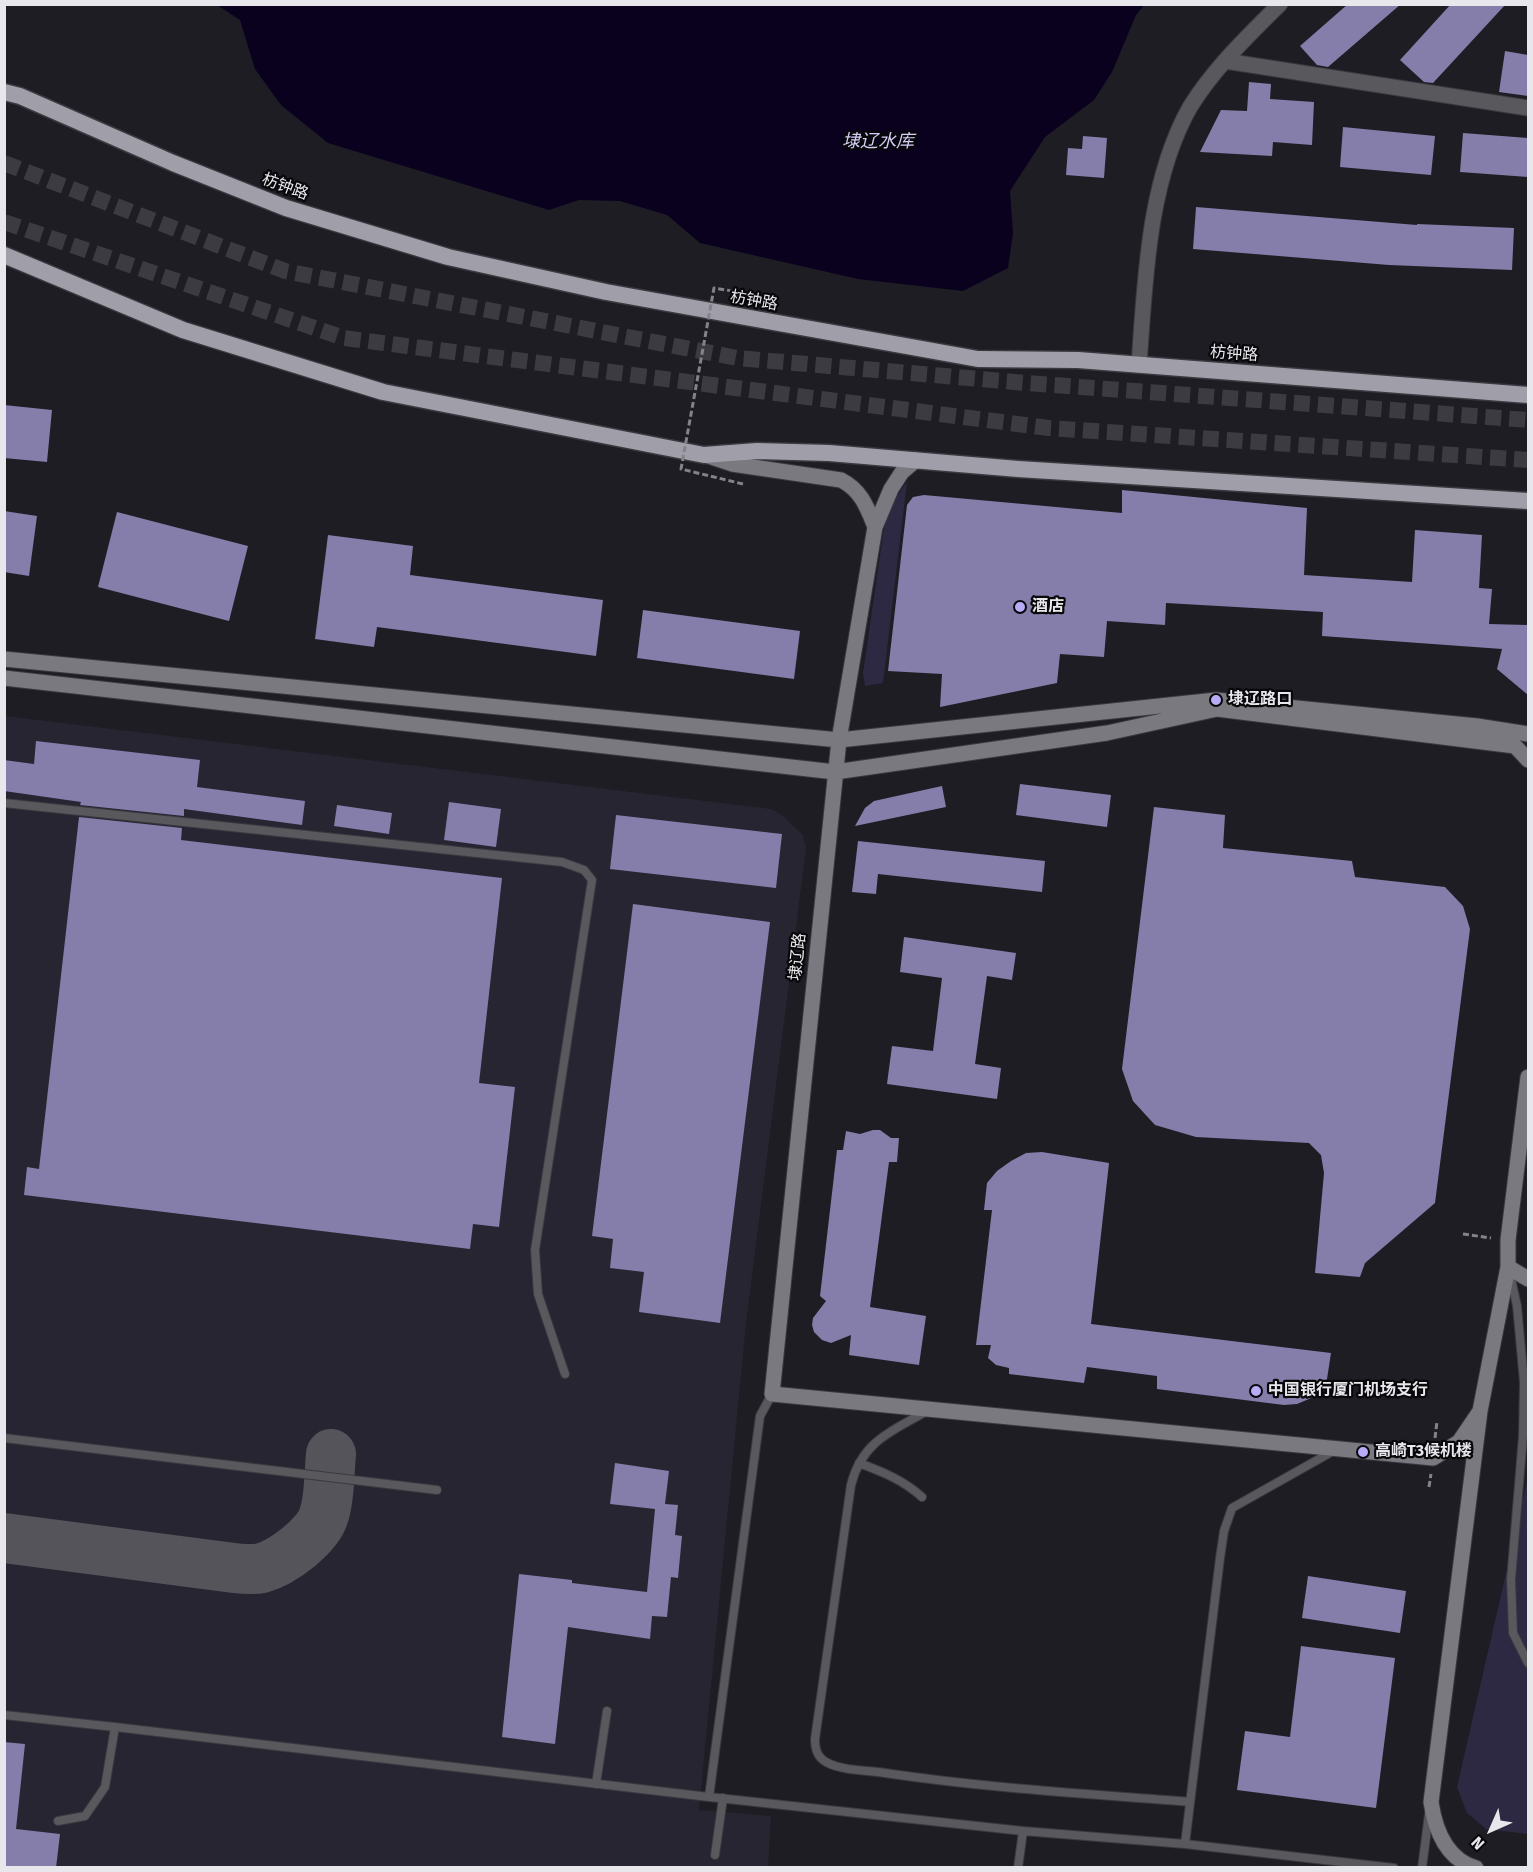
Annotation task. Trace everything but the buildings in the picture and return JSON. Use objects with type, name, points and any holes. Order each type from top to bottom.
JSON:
[{"type":"highway","name":"枋钟路","points":[[4,92],[286,208],[448,257],[606,292],[978,359],[1078,360],[1528,394]]},
{"type":"highway","points":[[4,255],[183,330],[383,393],[704,455],[757,451],[829,453],[1018,469],[1528,501]]},
{"type":"main road","points":[[704,455],[732,464],[842,480],[855,489],[862,498],[875,527]]},
{"type":"main road","name":"埭辽路","points":[[772,1394],[839,740],[875,527],[891,489],[902,472],[916,460]]},
{"type":"main road","points":[[4,659],[839,740],[1216,700],[1477,726],[1528,734]]},
{"type":"main road","points":[[4,678],[835,772],[1107,733],[1217,710],[1515,746],[1528,760]]},
{"type":"main road","points":[[1476,1868],[1462,1862],[1442,1838],[1434,1822],[1431,1802],[1480,1411],[1508,1267],[1508,1240],[1528,1077]]},
{"type":"main road","points":[[1508,1267],[1528,1279]]},
{"type":"main road","points":[[772,1394],[1432,1458],[1459,1442],[1480,1411]]},
{"type":"street","points":[[1139,365],[1148,246],[1171,151],[1190,108],[1210,79],[1280,4]]},
{"type":"street","points":[[1225,61],[1528,108]]},
{"type":"lane","points":[[4,803],[562,862],[584,870],[592,880],[535,1250],[538,1294],[565,1374]]},
{"type":"lane","points":[[1508,1267],[1517,1306],[1524,1382],[1523,1436],[1512,1580],[1514,1633],[1528,1663]]},
{"type":"lane","points":[[709,1797],[760,1416],[772,1394]]},
{"type":"lane","points":[[932,1409],[874,1444],[859,1463],[851,1485],[815,1739],[815,1747],[821,1757],[837,1766],[901,1776],[1190,1802]]},
{"type":"lane","points":[[4,1438],[437,1490]]},
{"type":"lane","points":[[1185,1844],[1220,1558],[1224,1531],[1232,1508],[1338,1448]]},
{"type":"lane","points":[[859,1463],[893,1476],[922,1497]]},
{"type":"lane","points":[[596,1784],[607,1711]]},
{"type":"lane","points":[[4,1715],[709,1797],[1023,1831],[1185,1844],[1394,1868]]},
{"type":"lane","points":[[58,1821],[85,1816],[96,1804],[105,1787],[114,1727]]},
{"type":"lane","points":[[715,1855],[723,1798]]},
{"type":"lane","points":[[1422,1868],[1431,1802]]},
{"type":"lane","points":[[1018,1868],[1023,1831]]},
{"type":"path","points":[[743,484],[681,469],[683,457],[714,288],[776,298]]},
{"type":"shaded area","points":[[907,482],[883,683],[865,686],[863,673],[885,521],[888,509]]},
{"type":"shaded area","points":[[5,716],[771,809],[783,816],[803,835],[806,848],[746,1323],[699,1810],[771,1816],[768,1867],[5,1868]]},
{"type":"shaded area","points":[[1528,1477],[1528,1834],[1486,1829],[1467,1813],[1457,1787]]},
{"type":"water","name":"埭辽水库","points":[[217,5],[1144,5],[1136,15],[1112,72],[1094,100],[1045,137],[1010,191],[1013,233],[1008,268],[963,291],[858,279],[700,243],[667,215],[620,201],[579,200],[549,210],[328,143],[281,105],[255,69],[240,20]]},
{"type":"taxiway","points":[[4,1538],[234,1568],[262,1568],[280,1560],[299,1547],[320,1523],[327,1500],[331,1454]]},
{"type":"tunnel","points":[[4,163],[285,271],[737,358],[1026,383],[1528,420]]},
{"type":"tunnel","points":[[4,222],[344,338],[1049,428],[1528,460]]},
{"type":"place","name":"酒店","points":[[1020,607]]},
{"type":"place","name":"埭辽路口","points":[[1216,700]]},
{"type":"place","name":"中国银行厦门机场支行","points":[[1256,1391]]},
{"type":"place","name":"高崎T3候机楼","points":[[1363,1452]]}]
